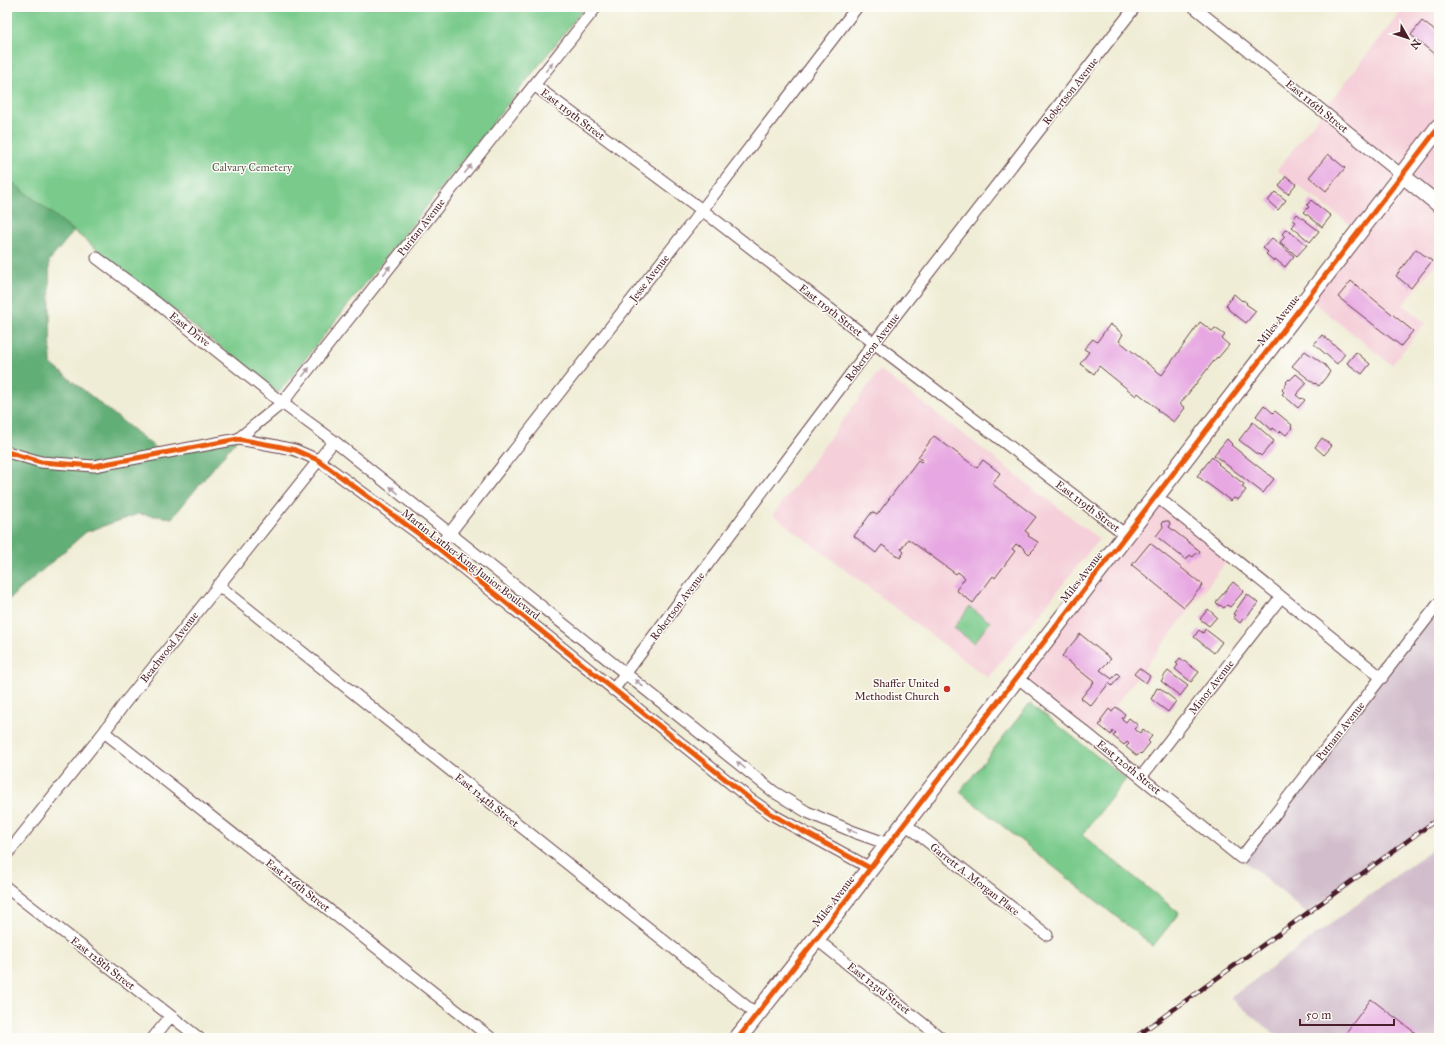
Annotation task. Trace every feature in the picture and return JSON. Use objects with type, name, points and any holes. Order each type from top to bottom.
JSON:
[{"type":"main road","name":"Miles Avenue","points":[[738,1038],[816,939],[1267,350],[1403,176],[1439,127]]},
{"type":"main road","name":"East 116th Street","points":[[1403,176],[1439,205]]},
{"type":"street","name":"Puritan Avenue","points":[[238,439],[282,403],[596,7]]},
{"type":"street","name":"Jesse Avenue","points":[[438,548],[702,210],[857,7]]},
{"type":"street","name":"Robertson Avenue","points":[[613,690],[874,343],[1135,7]]},
{"type":"street","name":"East 116th Street","points":[[1194,7],[1403,176]]},
{"type":"street","name":"East 119th Street","points":[[534,85],[702,210],[1126,535]]},
{"type":"street","name":"East Drive","points":[[97,258],[158,304],[282,403]]},
{"type":"street","name":"Martin Luther King Junior Boulevard","points":[[282,403],[334,441],[449,534],[627,673],[774,792],[808,812],[854,832],[888,844]]},
{"type":"street","name":"Martin Luther King Junior Boulevard","points":[[7,452],[41,462],[94,466],[238,439],[295,450],[318,460],[438,548],[750,799],[772,815],[870,868]]},
{"type":"street","name":"Beachwood Avenue","points":[[7,854],[218,585],[334,441]]},
{"type":"street","points":[[1156,496],[1382,678]]},
{"type":"street","name":"East 124th Street","points":[[218,585],[756,1014]]},
{"type":"street","name":"Minor Avenue","points":[[1140,777],[1281,597]]},
{"type":"street","name":"Putnam Avenue","points":[[1241,858],[1439,603]]},
{"type":"street","name":"East 120th Street","points":[[1017,677],[1241,858]]},
{"type":"street","name":"East 126th Street","points":[[104,732],[491,1038]]},
{"type":"street","name":"Garrett A. Morgan Place","points":[[904,823],[1047,935]]},
{"type":"street","name":"East 128th Street","points":[[7,888],[199,1038]]},
{"type":"street","name":"East 123rd Street","points":[[816,939],[941,1038]]},
{"type":"street","points":[[153,1038],[171,1016]]},
{"type":"shaded area","points":[[1404,7],[1439,7],[1439,260],[1403,305],[1425,323],[1392,365],[1308,298],[1359,231],[1277,170]]},
{"type":"shaded area","points":[[880,370],[1099,539],[988,678],[773,515]]},
{"type":"shaded area","points":[[1156,496],[1231,556],[1091,737],[1017,677]]},
{"type":"shaded area","points":[[1439,603],[1439,818],[1307,913],[1241,858]]},
{"type":"shaded area","points":[[1439,844],[1439,1038],[1280,1038],[1230,998]]},
{"type":"green space","name":"Calvary Cemetery","points":[[7,7],[585,7],[278,393],[7,178]]},
{"type":"green space","points":[[7,178],[74,231],[49,261],[51,364],[162,453],[237,439],[172,518],[138,514],[86,532],[7,601]]},
{"type":"green space","points":[[969,607],[990,622],[974,643],[954,628]]},
{"type":"green space","points":[[1030,703],[1126,779],[1082,835],[1179,913],[1153,946],[960,792]]},
{"type":"building","points":[[1422,21],[1439,34],[1439,58],[1411,35]]},
{"type":"building","points":[[1328,154],[1345,168],[1326,191],[1309,177]]},
{"type":"building","points":[[1286,176],[1296,184],[1288,194],[1279,186]]},
{"type":"building","points":[[1275,192],[1286,200],[1278,210],[1268,201]]},
{"type":"building","points":[[1311,200],[1331,216],[1322,227],[1304,212],[1309,207],[1307,205]]},
{"type":"building","points":[[1297,214],[1319,231],[1310,242],[1292,227],[1296,222],[1293,220]]},
{"type":"building","points":[[1286,229],[1307,245],[1297,256],[1280,242],[1285,237],[1282,234]]},
{"type":"building","points":[[1272,238],[1294,256],[1285,267],[1275,259],[1274,261],[1266,254],[1268,252],[1263,248]]},
{"type":"building","points":[[1416,249],[1432,261],[1411,288],[1396,276]]},
{"type":"building","points":[[1351,281],[1413,331],[1401,346],[1338,297]]},
{"type":"building","points":[[1234,294],[1256,311],[1246,323],[1229,310],[1226,305]]},
{"type":"building","points":[[1200,322],[1212,331],[1215,328],[1225,335],[1222,339],[1229,345],[1218,358],[1217,357],[1180,404],[1185,408],[1174,422],[1157,410],[1158,409],[1138,393],[1136,396],[1099,366],[1094,374],[1080,364],[1089,352],[1084,349],[1093,339],[1097,342],[1110,324],[1123,334],[1119,341],[1162,375]]},
{"type":"building","points":[[1322,335],[1345,354],[1337,364],[1314,344]]},
{"type":"building","points":[[1305,351],[1325,365],[1330,372],[1319,386],[1292,366]]},
{"type":"building","points":[[1356,352],[1370,364],[1362,374],[1347,363]]},
{"type":"building","points":[[1296,374],[1307,383],[1296,395],[1305,400],[1298,408],[1282,394],[1284,392],[1282,390],[1287,383],[1286,382]]},
{"type":"building","points":[[1264,405],[1273,413],[1275,411],[1292,425],[1292,428],[1286,435],[1281,431],[1279,433],[1273,428],[1272,430],[1256,416]]},
{"type":"building","points":[[1253,422],[1274,441],[1261,456],[1239,440]]},
{"type":"building","points":[[934,436],[977,468],[983,460],[1000,473],[992,484],[1036,517],[1025,531],[1029,534],[1028,536],[1038,542],[1035,548],[1029,554],[1020,545],[1019,546],[1016,544],[1012,549],[1015,551],[995,578],[993,576],[973,603],[956,590],[965,578],[958,572],[956,574],[908,539],[901,549],[904,552],[900,558],[882,545],[876,553],[854,536],[872,512],[877,515],[918,460],[921,462],[923,460],[918,457]]},
{"type":"building","points":[[1322,438],[1332,446],[1324,455],[1315,447]]},
{"type":"building","points":[[1227,439],[1232,444],[1231,445],[1274,479],[1263,493],[1214,455]]},
{"type":"building","points":[[1212,457],[1219,463],[1218,464],[1244,484],[1242,487],[1246,490],[1238,500],[1234,498],[1231,501],[1197,476]]},
{"type":"building","points":[[1169,521],[1169,527],[1200,551],[1198,554],[1196,553],[1193,557],[1190,555],[1186,560],[1156,536],[1163,527],[1162,522]]},
{"type":"building","points":[[1150,543],[1203,585],[1184,607],[1132,565]]},
{"type":"building","points":[[1233,582],[1244,591],[1230,607],[1227,605],[1224,608],[1220,605],[1219,606],[1216,602]]},
{"type":"building","points":[[1247,594],[1258,603],[1240,623],[1233,617],[1235,615],[1233,614]]},
{"type":"building","points":[[1208,609],[1217,617],[1209,626],[1200,619]]},
{"type":"building","points":[[1205,629],[1222,642],[1214,653],[1194,637],[1199,630],[1203,633]]},
{"type":"building","points":[[1080,634],[1111,659],[1100,670],[1112,679],[1117,673],[1120,676],[1112,686],[1109,683],[1091,706],[1081,698],[1094,682],[1062,656]]},
{"type":"building","points":[[1180,658],[1199,672],[1191,682],[1175,669],[1178,665],[1176,663]]},
{"type":"building","points":[[1139,668],[1150,676],[1146,683],[1134,674]]},
{"type":"building","points":[[1168,671],[1188,686],[1180,696],[1161,681]]},
{"type":"building","points":[[1157,688],[1160,688],[1176,701],[1168,712],[1151,699]]},
{"type":"building","points":[[1116,707],[1125,714],[1122,719],[1126,722],[1129,718],[1138,725],[1134,729],[1140,733],[1143,729],[1152,736],[1148,741],[1150,743],[1141,754],[1140,753],[1137,756],[1126,747],[1129,744],[1127,742],[1124,745],[1113,736],[1116,733],[1113,731],[1111,735],[1099,725],[1102,722],[1100,721],[1109,709],[1112,712]]},
{"type":"building","points":[[1371,999],[1422,1038],[1342,1038]]},
{"type":"railway","points":[[1134,1038],[1439,818]]},
{"type":"cycle path","points":[[738,1038],[816,939],[1439,127]]},
{"type":"cycle path","points":[[7,452],[41,462],[94,466],[238,439],[295,450],[318,460],[438,548],[750,799],[773,815],[870,868]]},
{"type":"place","name":"Shaffer United Methodist Church","points":[[947,689]]}]
